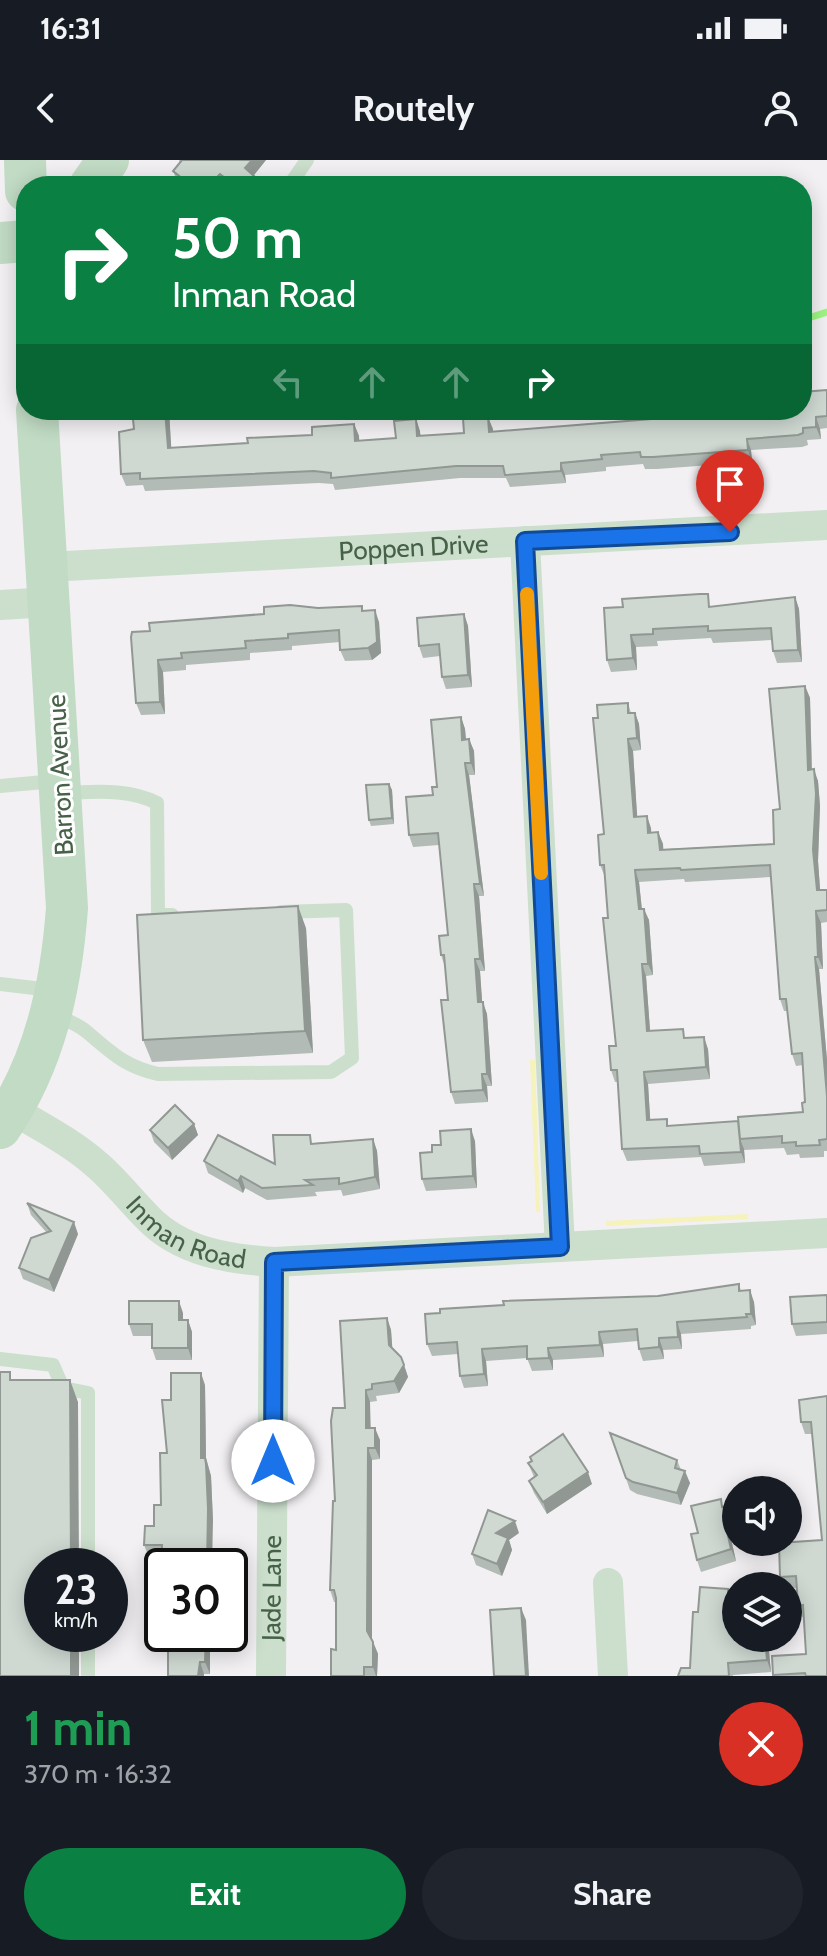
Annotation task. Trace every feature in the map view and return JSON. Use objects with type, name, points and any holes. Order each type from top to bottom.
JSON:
[{"type":"main road","name":"Barron Avenue","points":[[6,1119],[34,1067],[55,1002],[67,908],[38,420]]},
{"type":"street","name":"Poppen Drive","points":[[0,605],[49,584],[525,541],[827,525]]},
{"type":"street","points":[[525,541],[560,1247]]},
{"type":"street","name":"Inman Road","points":[[6,1119],[98,1164],[150,1221],[172,1237],[207,1253],[274,1262],[827,1233]]},
{"type":"street","name":"Jade Lane","points":[[271,1676],[274,1262]]},
{"type":"street","points":[[608,1583],[613,1676]]},
{"type":"lane","points":[[0,786],[111,791],[142,795],[157,803],[158,915],[190,914]]},
{"type":"lane","points":[[0,984],[55,1002],[99,1045],[132,1068],[158,1074],[331,1072],[352,1058],[346,910],[268,912]]},
{"type":"lane","points":[[0,1359],[53,1365],[63,1388],[88,1393],[88,1548]]},
{"type":"lane","points":[[88,1652],[88,1676]]},
{"type":"shaded area","points":[[530,1060],[535,1060],[540,1213],[536,1211]]},
{"type":"shaded area","points":[[748,1214],[748,1219],[606,1226],[606,1221]]},
{"type":"building","points":[[182,160],[252,160],[245,168],[254,176],[179,176],[173,171]]},
{"type":"building","points":[[827,390],[827,416],[816,417],[816,427],[803,428],[803,433],[798,435],[747,439],[748,450],[653,457],[641,457],[640,452],[601,455],[602,459],[561,463],[561,471],[505,475],[503,466],[456,466],[331,478],[331,473],[314,471],[140,479],[140,473],[121,474],[119,432],[134,429],[133,420],[166,420],[168,448],[248,443],[247,438],[312,435],[312,427],[354,424],[355,441],[396,438],[394,421],[405,420],[416,420],[417,436],[464,433],[463,420],[488,420],[489,432],[639,420],[812,420],[812,391]]},
{"type":"building","points":[[708,594],[709,607],[795,597],[798,650],[773,651],[771,628],[708,631],[708,626],[653,629],[653,634],[631,635],[633,658],[607,660],[604,608],[623,607],[622,599]]},
{"type":"building","points":[[290,605],[318,608],[362,606],[362,611],[375,610],[377,642],[368,648],[340,650],[339,630],[245,641],[246,648],[181,653],[182,658],[158,660],[160,702],[136,703],[132,632],[150,631],[149,623],[264,614],[264,607]]},
{"type":"building","points":[[464,614],[468,675],[442,677],[439,644],[419,646],[417,618]]},
{"type":"building","points":[[805,686],[808,770],[814,769],[816,794],[813,850],[817,890],[827,890],[827,910],[816,911],[818,957],[815,957],[827,1096],[827,1139],[819,1140],[820,1145],[796,1146],[796,1142],[782,1143],[782,1136],[740,1139],[738,1117],[803,1112],[802,1103],[805,1102],[802,1053],[792,1054],[786,999],[780,999],[770,865],[635,870],[639,909],[644,909],[648,964],[642,964],[647,1031],[683,1029],[684,1038],[704,1037],[706,1067],[644,1072],[647,1120],[667,1119],[667,1126],[738,1121],[741,1152],[700,1154],[699,1146],[622,1149],[617,1070],[611,1070],[609,1046],[616,1046],[603,918],[608,918],[604,865],[600,865],[598,835],[604,834],[593,718],[598,718],[597,705],[628,703],[628,713],[635,713],[637,738],[628,739],[634,817],[647,816],[648,833],[658,832],[660,850],[774,844],[773,810],[780,809],[769,689]]},
{"type":"building","points":[[461,717],[462,740],[469,739],[471,763],[465,763],[480,884],[474,884],[480,959],[475,959],[478,1002],[483,1002],[487,1074],[482,1074],[483,1090],[451,1092],[441,1000],[448,1000],[439,936],[448,935],[438,833],[409,835],[406,797],[433,795],[432,787],[437,787],[431,720]]},
{"type":"building","points":[[389,784],[392,818],[369,820],[366,785]]},
{"type":"building","points":[[298,906],[305,1031],[143,1040],[137,915]]},
{"type":"building","points":[[175,1105],[194,1124],[168,1148],[150,1130]]},
{"type":"building","points":[[471,1129],[473,1176],[422,1179],[420,1153],[432,1152],[432,1145],[441,1145],[440,1131]]},
{"type":"building","points":[[218,1135],[275,1164],[273,1135],[310,1135],[311,1144],[373,1139],[375,1177],[339,1184],[339,1178],[305,1180],[313,1185],[262,1188],[241,1176],[238,1181],[204,1161]]},
{"type":"building","points":[[27,1203],[74,1222],[49,1280],[19,1268],[31,1238],[51,1231]]},
{"type":"building","points":[[739,1284],[739,1291],[750,1290],[751,1314],[746,1314],[747,1317],[677,1322],[678,1337],[659,1338],[659,1347],[639,1349],[637,1329],[599,1332],[600,1345],[548,1348],[549,1358],[527,1359],[527,1346],[482,1349],[484,1374],[460,1376],[457,1342],[427,1344],[425,1314],[440,1313],[440,1309],[504,1305],[503,1301],[658,1296]]},
{"type":"building","points":[[827,1295],[827,1322],[792,1324],[790,1297]]},
{"type":"building","points":[[129,1301],[179,1301],[179,1320],[188,1320],[188,1348],[152,1348],[152,1324],[129,1324]]},
{"type":"building","points":[[387,1318],[389,1345],[404,1365],[394,1381],[372,1384],[372,1389],[366,1390],[366,1428],[375,1428],[375,1448],[368,1448],[367,1631],[373,1642],[373,1667],[364,1667],[364,1676],[331,1676],[331,1649],[336,1650],[336,1598],[334,1590],[330,1590],[335,1501],[331,1421],[333,1408],[345,1408],[340,1321]]},
{"type":"building","points":[[0,1372],[10,1372],[10,1380],[70,1380],[71,1548],[24,1548],[24,1652],[71,1652],[71,1676],[0,1676]]},
{"type":"building","points":[[171,1373],[201,1373],[201,1458],[205,1458],[206,1464],[207,1548],[144,1545],[145,1526],[154,1526],[154,1505],[161,1505],[160,1453],[167,1453],[162,1400],[171,1400]]},
{"type":"building","points":[[827,1396],[827,1676],[806,1676],[805,1673],[773,1675],[772,1656],[806,1654],[802,1572],[780,1572],[779,1556],[802,1556],[802,1541],[822,1540],[811,1422],[801,1422],[799,1400]]},
{"type":"building","points":[[610,1433],[677,1460],[675,1468],[685,1471],[677,1493],[626,1478]]},
{"type":"building","points":[[563,1434],[588,1472],[543,1502],[529,1481],[537,1475],[528,1463],[532,1461],[530,1457]]},
{"type":"building","points":[[721,1499],[722,1552],[697,1560],[691,1534],[698,1533],[691,1506]]},
{"type":"building","points":[[488,1510],[515,1521],[496,1533],[508,1538],[497,1564],[472,1554]]},
{"type":"building","points":[[700,1587],[722,1589],[722,1652],[766,1652],[767,1660],[728,1663],[729,1676],[678,1676],[681,1668],[690,1668],[693,1612],[698,1612]]},
{"type":"building","points":[[521,1608],[526,1676],[494,1676],[490,1610]]},
{"type":"building","points":[[168,1652],[205,1652],[205,1662],[200,1662],[198,1676],[168,1676]]},
{"type":"waterway","points":[[812,317],[827,312]]},
{"type":"slow traffic","points":[[527,594],[541,873]]},
{"type":"route","points":[[273,1461],[274,1262],[560,1247],[525,541],[730,532]]}]
